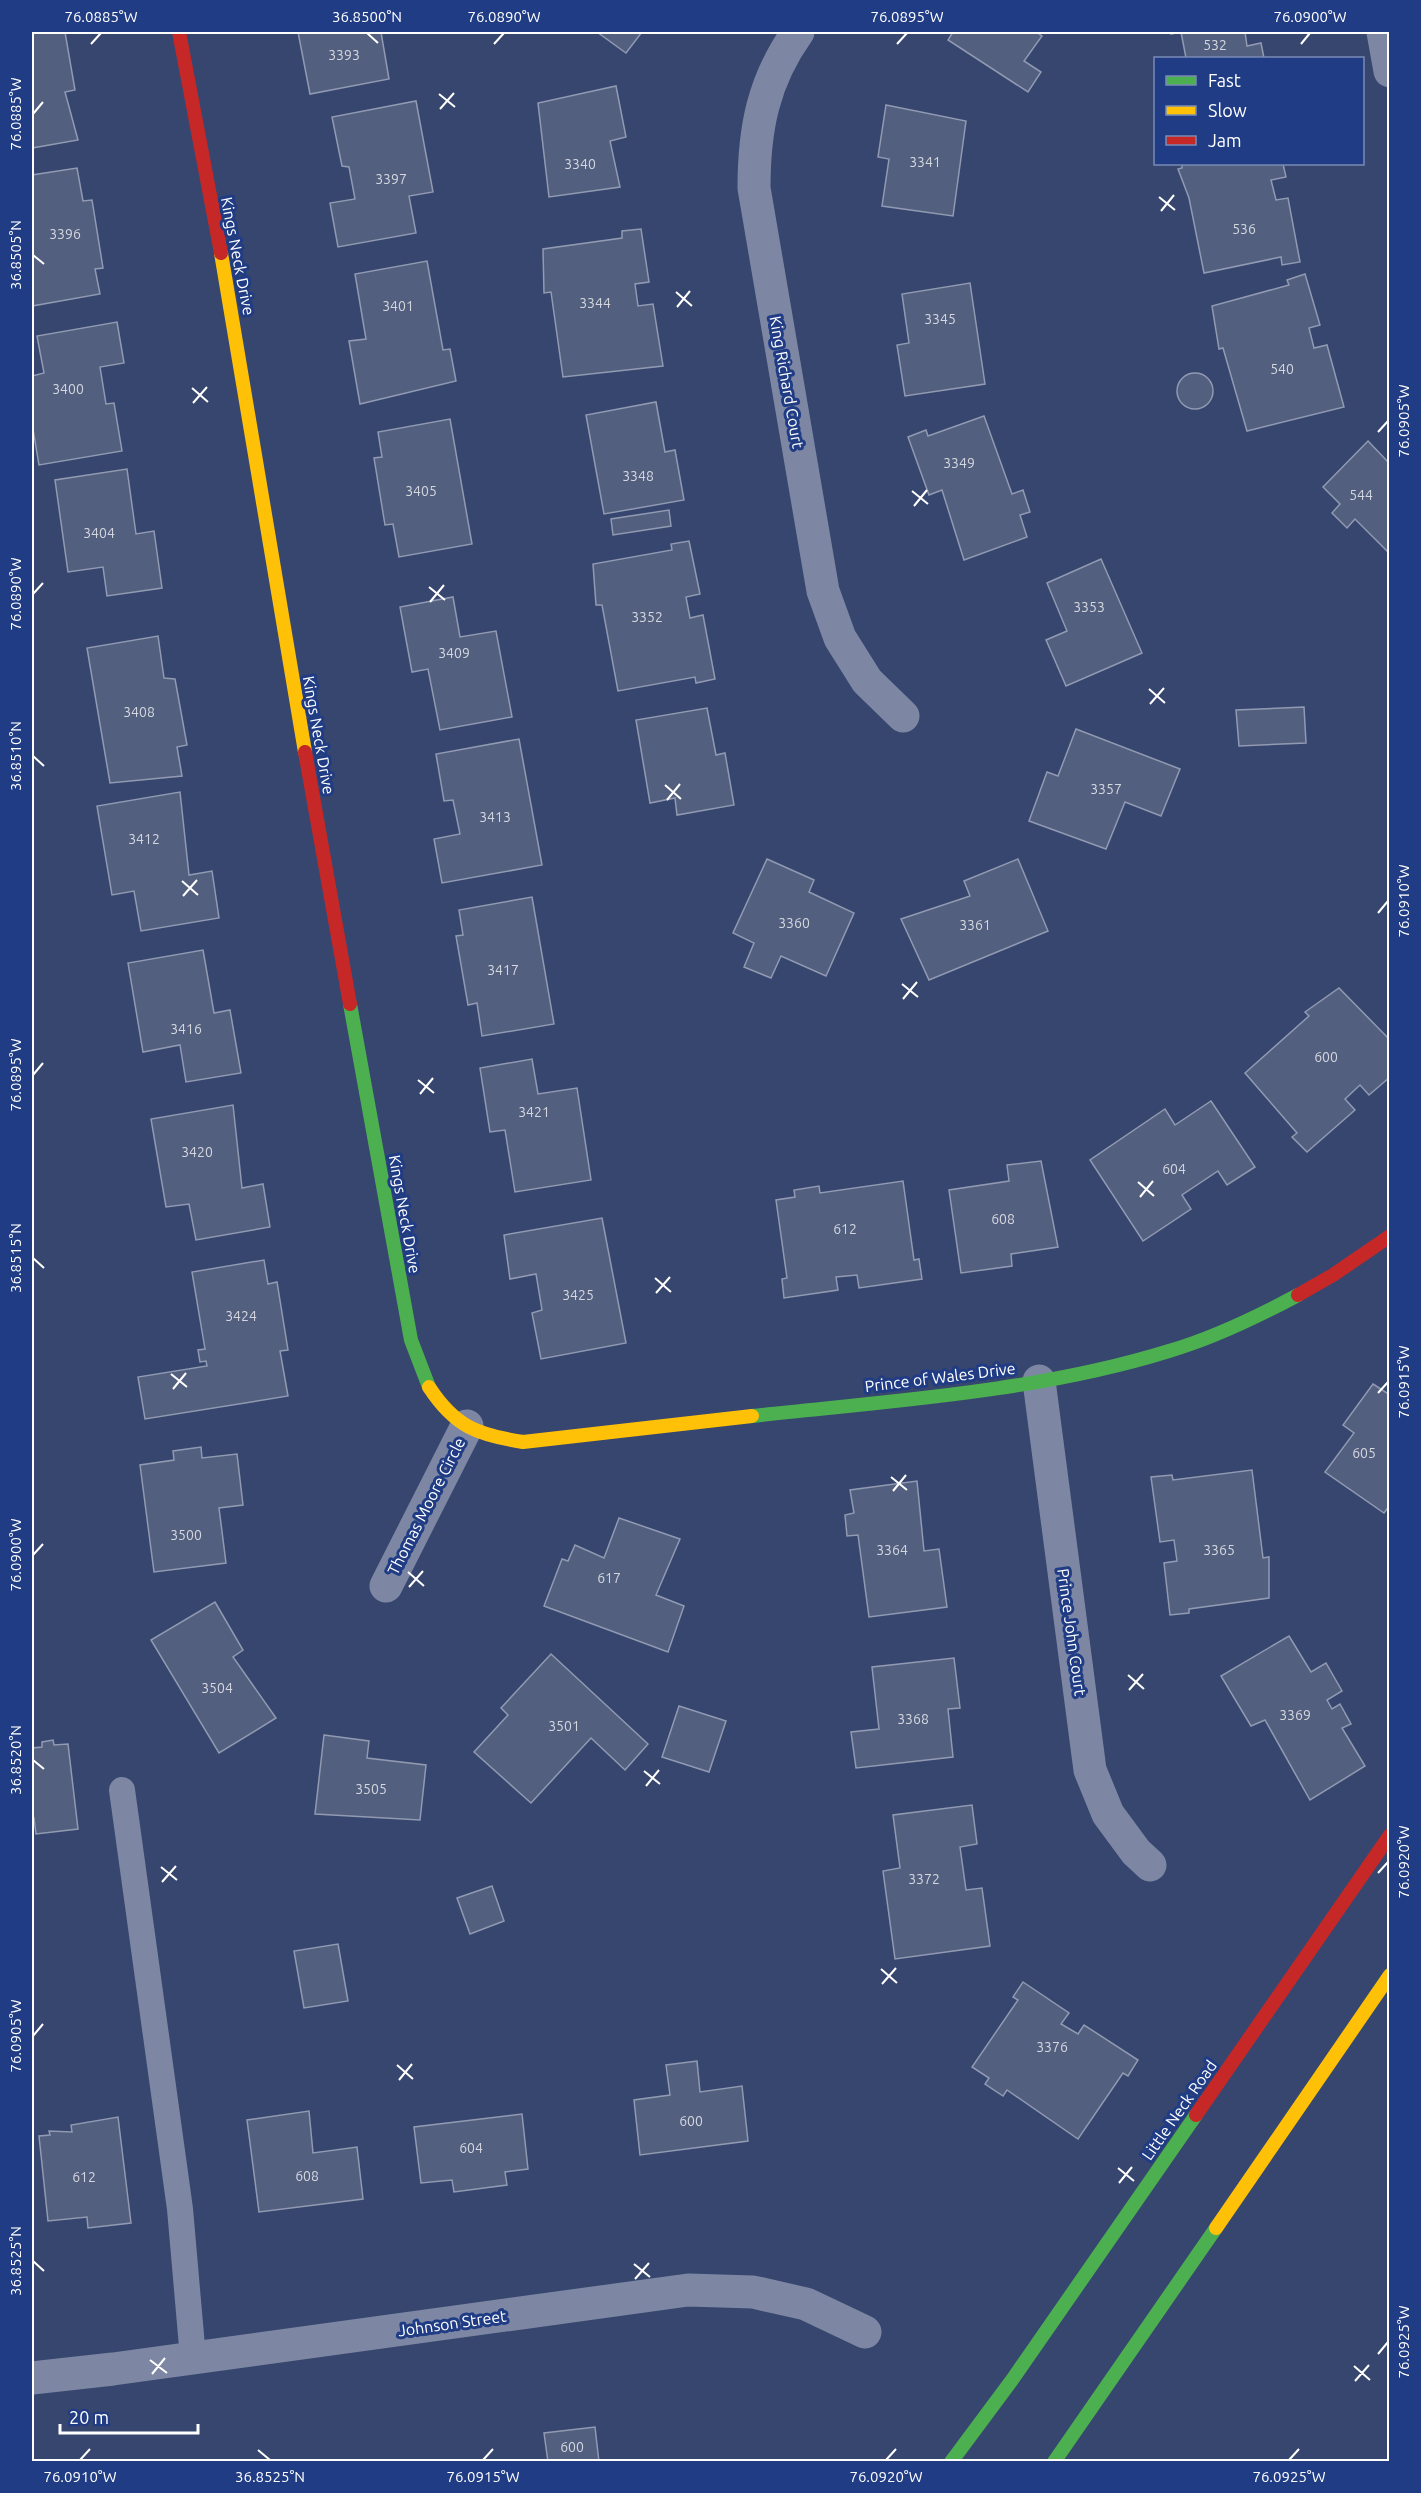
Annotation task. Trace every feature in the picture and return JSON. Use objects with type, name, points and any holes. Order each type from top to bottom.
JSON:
[{"type":"street","name":"Kings Neck Drive","points":[[179,32],[237,340],[285,641],[411,1340],[418,1368],[435,1400],[467,1426]]},
{"type":"street","name":"King Richard Court","points":[[798,32],[784,51],[764,97],[754,147],[754,188],[822,591],[840,638],[867,681],[903,716]]},
{"type":"street","points":[[1383,32],[1389,71]]},
{"type":"street","name":"Prince of Wales Drive","points":[[467,1426],[487,1437],[523,1442],[996,1388],[1039,1381],[1139,1360],[1182,1347],[1274,1309],[1356,1261],[1389,1236]]},
{"type":"street","name":"Prince John Court","points":[[1039,1381],[1090,1770],[1108,1814],[1136,1852],[1150,1865]]},
{"type":"street","name":"Thomas Moore Circle","points":[[386,1586],[467,1426]]},
{"type":"street","name":"Little Neck Road","points":[[951,2462],[1012,2380],[1389,1835]]},
{"type":"street","points":[[1054,2462],[1389,1976]]},
{"type":"street","name":"Johnson Street","points":[[32,2378],[688,2290],[753,2292],[806,2304],[865,2332]]},
{"type":"lane","points":[[122,1790],[180,2209],[193,2358]]},
{"type":"building","points":[[32,32],[65,32],[75,90],[65,92],[78,140],[32,148]]},
{"type":"building","points":[[298,32],[381,32],[389,79],[310,94]]},
{"type":"building","points":[[597,32],[642,32],[626,53]]},
{"type":"building","points":[[953,32],[1036,32],[1042,36],[1024,61],[1041,72],[1028,92],[948,40]]},
{"type":"building","points":[[1181,32],[1245,32],[1247,46],[1261,43],[1264,57],[1186,57]]},
{"type":"building","points":[[616,86],[626,137],[610,141],[620,187],[549,197],[538,103]]},
{"type":"building","points":[[416,101],[433,192],[409,196],[416,233],[338,247],[330,203],[355,199],[349,167],[342,166],[332,117]]},
{"type":"building","points":[[886,105],[966,121],[953,216],[882,206],[889,159],[878,157]]},
{"type":"building","points":[[1182,165],[1283,165],[1286,177],[1271,180],[1276,200],[1288,198],[1300,262],[1282,265],[1281,257],[1204,273],[1189,198],[1178,169],[1182,168]]},
{"type":"building","points":[[77,168],[83,201],[92,200],[103,268],[95,269],[100,294],[32,306],[32,175]]},
{"type":"building","points":[[641,229],[649,282],[635,284],[638,306],[653,304],[663,366],[563,377],[551,292],[544,293],[543,249],[622,238],[622,231]]},
{"type":"building","points":[[427,261],[443,350],[450,349],[456,381],[360,404],[349,341],[366,339],[355,274]]},
{"type":"building","points":[[1305,274],[1320,325],[1309,328],[1314,348],[1327,345],[1344,407],[1247,431],[1223,348],[1219,349],[1212,306],[1289,285],[1287,280]]},
{"type":"building","points":[[970,283],[985,384],[905,396],[897,345],[909,343],[902,294]]},
{"type":"building","points":[[117,322],[124,363],[100,367],[106,404],[114,403],[122,451],[39,465],[32,423],[32,376],[44,373],[37,336]]},
{"type":"building","points":[[1195,373],[1207,379],[1213,391],[1207,403],[1195,409],[1183,403],[1177,391],[1183,379]]},
{"type":"building","points":[[656,402],[665,452],[675,450],[684,500],[604,514],[586,415]]},
{"type":"building","points":[[984,416],[1012,494],[1023,490],[1030,512],[1020,515],[1027,537],[964,560],[942,490],[929,495],[908,437],[926,430],[928,436]]},
{"type":"building","points":[[450,419],[472,544],[399,557],[393,524],[385,525],[374,458],[382,457],[378,432]]},
{"type":"building","points":[[1368,441],[1390,464],[1390,554],[1355,519],[1347,528],[1332,513],[1340,504],[1323,487]]},
{"type":"building","points":[[127,469],[136,534],[154,531],[162,588],[107,596],[103,567],[68,572],[55,480]]},
{"type":"building","points":[[669,510],[671,526],[613,535],[611,519]]},
{"type":"building","points":[[689,541],[700,594],[686,597],[690,618],[703,615],[715,679],[696,683],[695,677],[618,691],[602,605],[596,605],[593,564],[672,550],[671,544]]},
{"type":"building","points":[[1101,559],[1142,653],[1066,686],[1046,640],[1067,631],[1047,583]]},
{"type":"building","points":[[453,597],[460,637],[496,631],[512,717],[440,730],[428,669],[412,672],[400,607]]},
{"type":"building","points":[[158,636],[164,678],[175,679],[187,745],[177,747],[182,776],[110,783],[87,648]]},
{"type":"building","points":[[1304,707],[1306,743],[1239,746],[1236,710]]},
{"type":"building","points":[[707,708],[716,755],[725,753],[734,805],[677,815],[675,798],[650,803],[636,720]]},
{"type":"building","points":[[1076,729],[1180,769],[1161,816],[1125,802],[1106,849],[1029,821],[1047,772],[1058,776]]},
{"type":"building","points":[[519,739],[542,865],[442,883],[434,839],[460,834],[453,800],[444,801],[436,754]]},
{"type":"building","points":[[180,792],[189,875],[212,871],[219,918],[141,931],[134,891],[112,895],[97,806]]},
{"type":"building","points":[[767,859],[814,880],[809,892],[854,913],[826,976],[781,956],[771,978],[744,967],[754,943],[733,933]]},
{"type":"building","points":[[1018,859],[1048,931],[929,980],[901,919],[970,896],[964,881]]},
{"type":"building","points":[[532,897],[554,1024],[482,1036],[477,1003],[468,1005],[456,936],[463,935],[459,910]]},
{"type":"building","points":[[203,950],[214,1013],[230,1010],[241,1073],[186,1082],[180,1045],[143,1052],[128,963]]},
{"type":"building","points":[[1339,988],[1390,1040],[1390,1077],[1369,1095],[1360,1085],[1345,1099],[1355,1110],[1307,1152],[1292,1137],[1297,1133],[1245,1073],[1309,1016],[1305,1012]]},
{"type":"building","points":[[532,1059],[538,1094],[577,1088],[591,1180],[515,1192],[505,1130],[490,1132],[480,1068]]},
{"type":"building","points":[[1211,1101],[1255,1167],[1227,1185],[1218,1171],[1182,1195],[1191,1209],[1143,1241],[1090,1160],[1165,1109],[1175,1125]]},
{"type":"building","points":[[233,1105],[242,1188],[263,1184],[270,1227],[196,1240],[189,1204],[166,1207],[151,1119]]},
{"type":"building","points":[[1041,1161],[1058,1247],[1011,1254],[1012,1266],[961,1273],[949,1190],[1009,1181],[1007,1165]]},
{"type":"building","points":[[903,1181],[914,1260],[919,1259],[922,1279],[859,1288],[857,1275],[836,1277],[838,1290],[784,1298],[782,1279],[787,1278],[776,1200],[795,1197],[794,1190],[819,1186],[820,1193]]},
{"type":"building","points":[[602,1218],[626,1343],[541,1359],[532,1313],[542,1310],[536,1274],[510,1279],[504,1235]]},
{"type":"building","points":[[264,1260],[268,1284],[277,1282],[288,1350],[280,1351],[288,1396],[145,1419],[138,1377],[207,1366],[206,1361],[200,1362],[198,1350],[205,1349],[192,1272]]},
{"type":"building","points":[[1373,1384],[1390,1395],[1390,1505],[1384,1513],[1325,1472],[1354,1433],[1343,1425]]},
{"type":"building","points":[[201,1447],[202,1458],[237,1454],[243,1505],[219,1508],[226,1563],[154,1572],[140,1465],[174,1460],[173,1451]]},
{"type":"building","points":[[1252,1470],[1263,1558],[1269,1557],[1269,1598],[1189,1609],[1189,1613],[1170,1615],[1164,1563],[1177,1561],[1174,1540],[1160,1542],[1151,1477],[1172,1475],[1173,1480]]},
{"type":"building","points":[[917,1481],[924,1551],[939,1549],[947,1607],[869,1617],[858,1535],[847,1536],[845,1515],[854,1513],[850,1490]]},
{"type":"building","points":[[619,1518],[680,1539],[656,1595],[684,1606],[668,1652],[544,1606],[562,1559],[568,1561],[575,1545],[604,1558]]},
{"type":"building","points":[[215,1602],[243,1650],[233,1657],[276,1718],[219,1753],[151,1640]]},
{"type":"building","points":[[1289,1636],[1311,1672],[1326,1663],[1342,1691],[1327,1700],[1332,1709],[1340,1704],[1351,1724],[1342,1728],[1365,1766],[1310,1800],[1265,1720],[1251,1726],[1221,1676]]},
{"type":"building","points":[[551,1654],[648,1744],[625,1770],[591,1738],[531,1803],[474,1752],[508,1715],[501,1708]]},
{"type":"building","points":[[954,1658],[960,1708],[948,1709],[953,1757],[856,1768],[851,1732],[879,1729],[872,1667]]},
{"type":"building","points":[[679,1706],[726,1721],[709,1772],[662,1757]]},
{"type":"building","points":[[324,1735],[369,1741],[367,1758],[426,1765],[420,1820],[315,1814]]},
{"type":"building","points":[[53,1740],[54,1745],[68,1744],[78,1829],[36,1834],[34,1818],[32,1819],[32,1748],[42,1747],[42,1742]]},
{"type":"building","points":[[972,1805],[977,1844],[960,1847],[966,1890],[982,1888],[990,1946],[895,1959],[883,1871],[900,1868],[893,1815]]},
{"type":"building","points":[[492,1886],[504,1921],[470,1934],[457,1898]]},
{"type":"building","points":[[338,1944],[348,2001],[304,2008],[294,1951]]},
{"type":"building","points":[[1023,1982],[1069,2013],[1061,2024],[1078,2034],[1084,2025],[1138,2060],[1128,2076],[1123,2073],[1078,2139],[1007,2090],[1003,2096],[985,2084],[989,2078],[972,2067],[1018,2000],[1013,1997]]},
{"type":"building","points":[[697,2061],[700,2092],[742,2086],[748,2141],[640,2155],[634,2100],[670,2095],[666,2065]]},
{"type":"building","points":[[309,2111],[313,2153],[357,2147],[363,2199],[259,2212],[247,2120]]},
{"type":"building","points":[[522,2114],[528,2169],[505,2172],[507,2185],[454,2192],[452,2180],[421,2183],[414,2127]]},
{"type":"building","points":[[118,2117],[131,2223],[88,2228],[87,2217],[48,2221],[39,2136],[50,2135],[49,2131],[72,2132],[71,2125]]},
{"type":"building","points":[[595,2427],[599,2462],[548,2462],[544,2433]]},
{"type":"traffic: fast","points":[[350,1004],[411,1340],[429,1387]]},
{"type":"traffic: fast","points":[[752,1416],[910,1400],[1015,1386],[1119,1365],[1202,1340],[1298,1295]]},
{"type":"traffic: fast","points":[[951,2462],[1012,2380],[1196,2115]]},
{"type":"traffic: fast","points":[[1054,2462],[1216,2228]]},
{"type":"traffic: slow","points":[[221,253],[305,752]]},
{"type":"traffic: slow","points":[[429,1387],[448,1411],[469,1427],[493,1436],[523,1442],[752,1416]]},
{"type":"traffic: slow","points":[[1216,2228],[1390,1975]]},
{"type":"traffic: jam","points":[[179,32],[221,253]]},
{"type":"traffic: jam","points":[[305,752],[350,1004]]},
{"type":"traffic: jam","points":[[1298,1295],[1333,1275],[1390,1236]]},
{"type":"traffic: jam","points":[[1196,2115],[1390,1835]]}]
